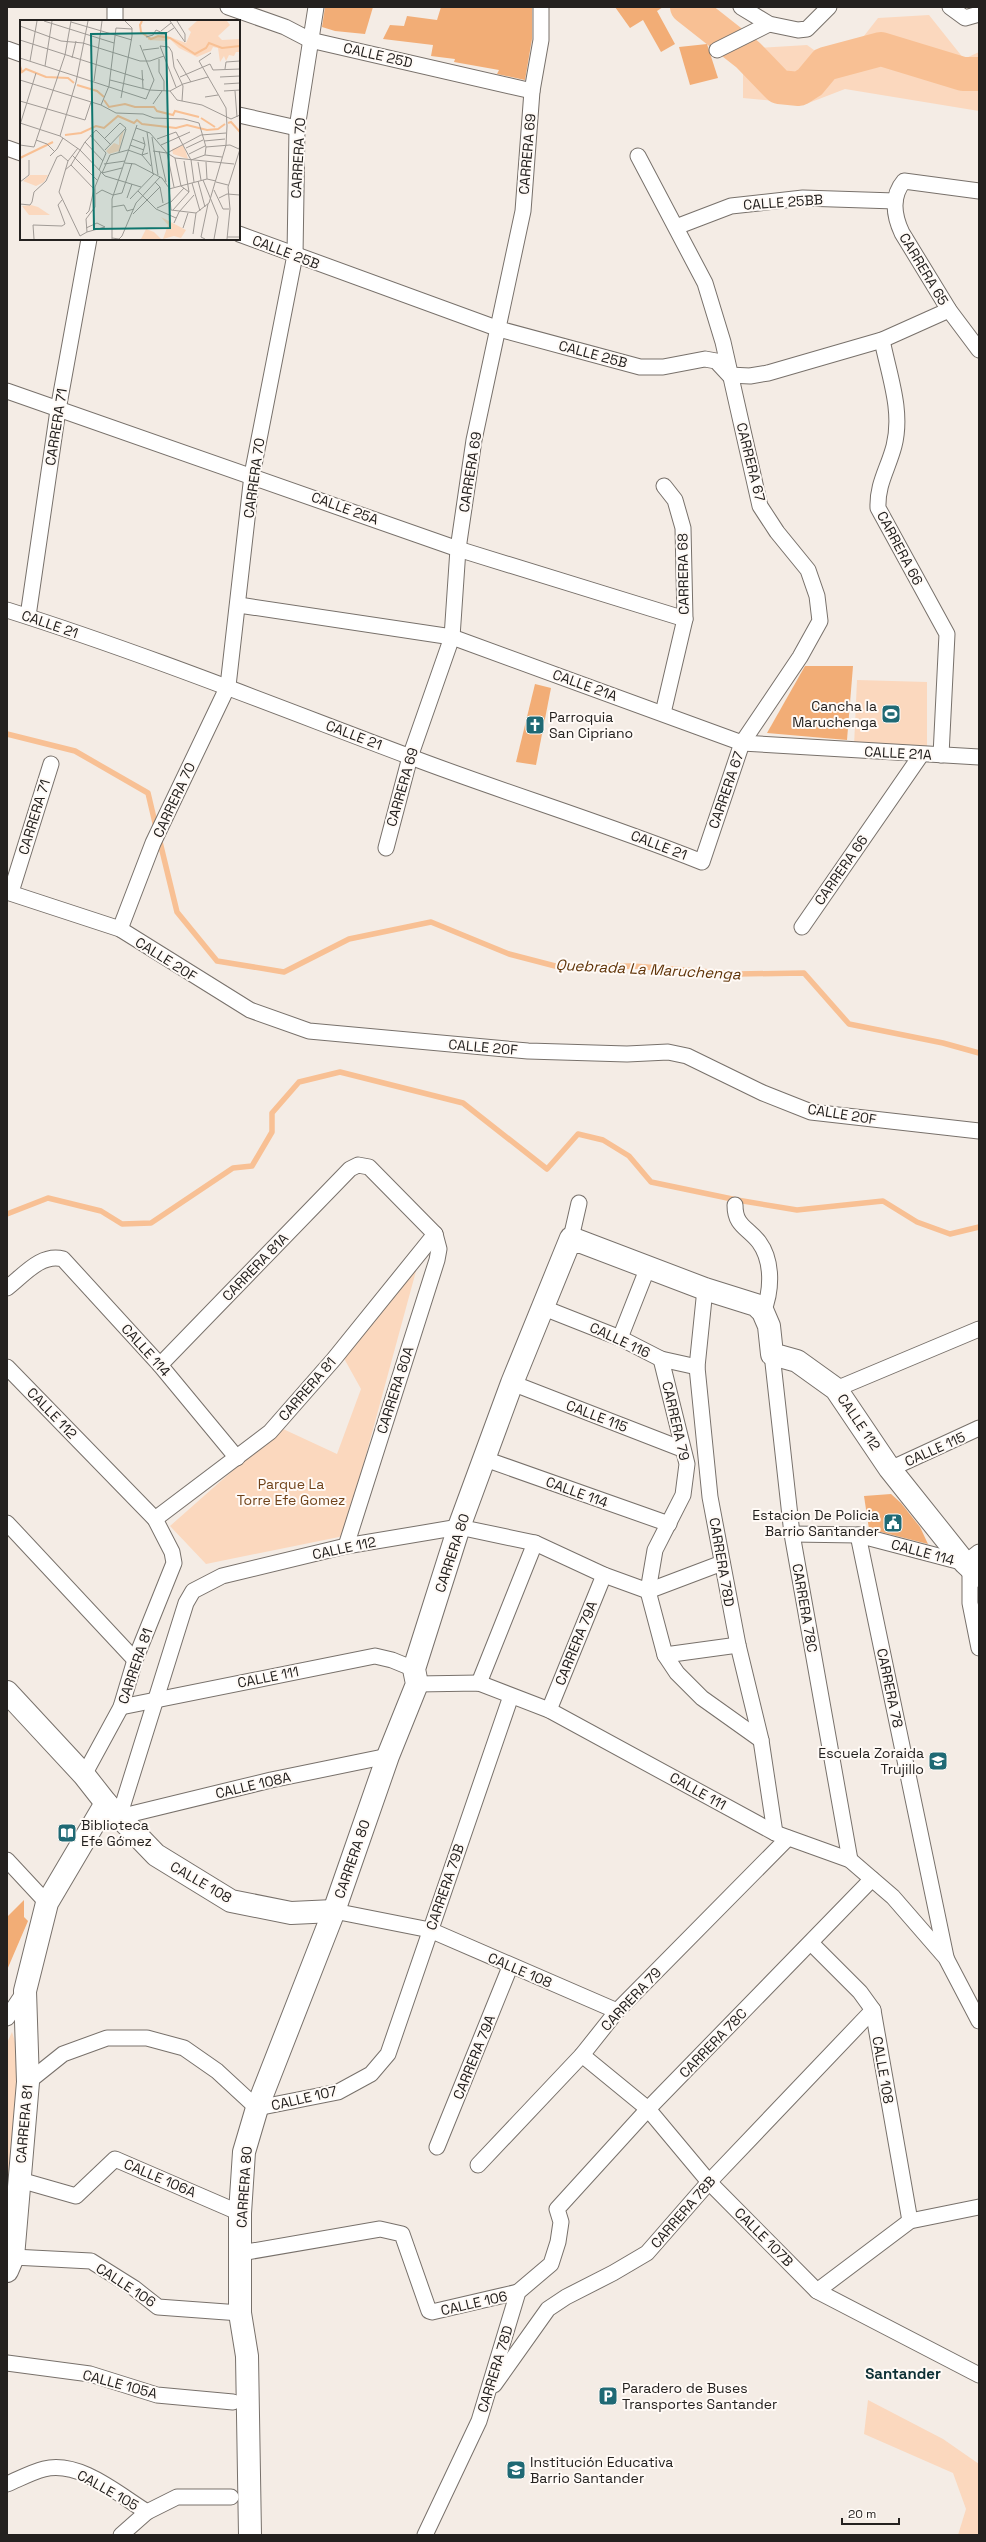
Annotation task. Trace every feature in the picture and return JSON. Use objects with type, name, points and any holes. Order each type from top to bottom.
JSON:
[{"type":"street","points":[[115,7],[115,20]]},
{"type":"street","name":"CALLE 25D","points":[[228,7],[285,27],[310,40],[532,91]]},
{"type":"street","name":"CARRERA 70","points":[[120,929],[153,843],[228,686],[239,605],[252,475],[295,256],[297,128],[316,7]]},
{"type":"street","name":"CARRERA 69","points":[[386,848],[410,757],[452,638],[458,549],[474,440],[499,329],[523,211],[532,91],[541,40],[541,7]]},
{"type":"street","points":[[742,7],[769,24],[798,30],[807,29],[829,7]]},
{"type":"street","points":[[950,7],[966,18],[979,14]]},
{"type":"street","points":[[722,47],[769,24]]},
{"type":"street","points":[[7,49],[20,54]]},
{"type":"street","points":[[240,115],[297,128]]},
{"type":"street","points":[[7,148],[20,153]]},
{"type":"street","name":"CARRERA 67","points":[[638,156],[705,283],[723,342],[729,375],[760,506],[777,532],[808,570],[818,596],[820,621],[800,657],[742,743],[702,862]]},
{"type":"street","name":"CARRERA 65","points":[[979,190],[904,180],[898,188],[895,201],[897,223],[902,233],[949,310],[979,350]]},
{"type":"street","name":"CALLE 25BB","points":[[676,227],[731,206],[803,198],[895,201]]},
{"type":"street","name":"CALLE 25B","points":[[240,234],[295,256],[499,329],[640,367],[663,367],[705,359],[716,361],[729,375]]},
{"type":"street","name":"CARRERA 71","points":[[28,616],[58,410],[89,240]]},
{"type":"street","points":[[729,375],[750,376],[768,373],[882,340],[949,310]]},
{"type":"street","name":"CARRERA 66","points":[[882,340],[897,410],[894,446],[877,493],[878,508],[947,634],[941,755]]},
{"type":"street","name":"CALLE 25A","points":[[7,391],[58,410],[252,475],[458,549],[685,619]]},
{"type":"street","name":"CARRERA 68","points":[[663,713],[685,619],[683,528],[675,500],[664,486]]},
{"type":"street","name":"CALLE 21A","points":[[239,605],[452,638],[663,713],[742,743],[921,755],[979,757]]},
{"type":"street","name":"CALLE 21","points":[[7,610],[228,686],[410,757],[638,836],[702,862]]},
{"type":"street","name":"CARRERA 66","points":[[802,926],[921,755]]},
{"type":"street","name":"CARRERA 71","points":[[9,892],[50,764]]},
{"type":"street","name":"CALLE 20F","points":[[9,892],[120,929],[250,1010],[309,1031],[528,1051],[627,1054],[668,1052],[687,1056],[764,1093],[811,1112],[979,1131]]},
{"type":"street","name":"CARRERA 81A","points":[[160,1365],[350,1169],[358,1165],[369,1167],[435,1234]]},
{"type":"street","name":"CARRERA 80","points":[[250,2535],[247,2356],[240,2313],[240,2213],[244,2152],[257,2108],[334,1911],[416,1676],[459,1527],[512,1383],[544,1308],[571,1238],[579,1203]]},
{"type":"street","points":[[735,1205],[736,1220],[759,1242],[771,1272],[763,1312]]},
{"type":"street","name":"CARRERA 81","points":[[155,1519],[270,1432],[334,1359],[435,1234]]},
{"type":"street","name":"CARRERA 80A","points":[[346,1546],[437,1260],[439,1249],[435,1234]]},
{"type":"street","points":[[571,1238],[705,1289],[756,1305],[763,1312],[769,1326],[772,1354]]},
{"type":"street","name":"CALLE 114","points":[[7,1288],[45,1258],[55,1256],[63,1259],[160,1365],[237,1458]]},
{"type":"street","points":[[620,1338],[648,1267]]},
{"type":"street","name":"CARRERA 78D","points":[[705,1289],[697,1367],[710,1497],[738,1645],[761,1740],[781,1835]]},
{"type":"street","name":"CALLE 116","points":[[544,1308],[620,1338],[661,1359],[697,1367]]},
{"type":"street","points":[[836,1389],[979,1329]]},
{"type":"street","name":"CALLE 112","points":[[772,1354],[796,1361],[836,1389],[890,1469],[973,1565]]},
{"type":"street","name":"CARRERA 78C","points":[[772,1354],[792,1534],[850,1860]]},
{"type":"street","name":"CARRERA 79","points":[[661,1359],[682,1450],[687,1464],[683,1495],[655,1550],[648,1591],[665,1654],[677,1673],[702,1698],[761,1740]]},
{"type":"street","name":"CALLE 112","points":[[7,1367],[155,1519],[172,1552]]},
{"type":"street","name":"CALLE 115","points":[[512,1383],[682,1450]]},
{"type":"street","name":"CALLE 115","points":[[890,1469],[979,1428]]},
{"type":"street","name":"CALLE 114","points":[[485,1459],[669,1524]]},
{"type":"street","points":[[7,1523],[135,1660]]},
{"type":"street","name":"CALLE 112","points":[[112,1810],[157,1700],[186,1603],[193,1591],[222,1576],[346,1546],[459,1527],[535,1543],[604,1575],[648,1591]]},
{"type":"street","name":"CALLE 114","points":[[792,1534],[858,1535],[973,1565]]},
{"type":"street","name":"CARRERA 78","points":[[858,1535],[946,1958]]},
{"type":"street","points":[[479,1683],[535,1543]]},
{"type":"street","name":"CARRERA 81","points":[[84,1775],[121,1707],[135,1660],[174,1563],[172,1552]]},
{"type":"street","points":[[648,1591],[722,1563]]},
{"type":"street","points":[[973,1565],[970,1603],[979,1648]]},
{"type":"street","name":"CARRERA 79A","points":[[548,1710],[604,1575]]},
{"type":"street","points":[[665,1654],[738,1645]]},
{"type":"street","name":"CALLE 111","points":[[121,1707],[375,1656],[392,1660],[416,1676],[479,1683],[548,1710],[781,1835],[850,1860],[893,1897],[946,1958]]},
{"type":"street","name":"CALLE 108","points":[[7,1692],[84,1775],[112,1810],[156,1855],[231,1901],[291,1913],[334,1911],[430,1930],[510,1967],[617,2011]]},
{"type":"street","name":"CARRERA 79B","points":[[371,2074],[388,2054],[511,1696]]},
{"type":"street","name":"CALLE 108A","points":[[112,1810],[388,1756]]},
{"type":"street","name":"CARRERA 81","points":[[9,2260],[20,2180],[28,2082],[25,1991],[47,1903],[112,1810]]},
{"type":"street","name":"CARRERA 79","points":[[478,2165],[582,2055],[617,2011],[781,1835]]},
{"type":"street","points":[[7,1860],[47,1903]]},
{"type":"street","name":"CARRERA 78C","points":[[518,2292],[551,2264],[558,2242],[561,2222],[557,2209],[648,2109],[872,1879]]},
{"type":"street","name":"CALLE 108","points":[[811,1943],[860,1992],[873,2010],[910,2221]]},
{"type":"street","points":[[946,1958],[979,2021]]},
{"type":"street","name":"CARRERA 79A","points":[[437,2147],[510,1967]]},
{"type":"street","name":"CARRERA 81","points":[[7,2018],[25,1991]]},
{"type":"street","name":"CARRERA 78B","points":[[485,2397],[548,2309],[566,2297],[648,2253],[709,2182],[873,2010]]},
{"type":"street","points":[[28,2082],[63,2054],[78,2048],[107,2038],[147,2038],[184,2048],[217,2071],[257,2108]]},
{"type":"street","name":"CALLE 107B","points":[[582,2055],[648,2109],[709,2182],[817,2291],[979,2375]]},
{"type":"street","name":"CALLE 107","points":[[257,2108],[338,2092],[371,2074]]},
{"type":"street","name":"CALLE 106A","points":[[20,2180],[76,2196],[115,2159],[240,2213]]},
{"type":"street","points":[[817,2291],[910,2221],[979,2207]]},
{"type":"street","name":"CALLE 106","points":[[241,2253],[380,2229],[391,2230],[402,2234],[429,2311],[436,2312],[518,2292]]},
{"type":"street","name":"CALLE 106","points":[[9,2260],[91,2261],[134,2288],[158,2307],[240,2313]]},
{"type":"street","name":"CARRERA 78D","points":[[425,2535],[479,2421],[485,2397],[518,2292]]},
{"type":"street","name":"CALLE 105A","points":[[7,2363],[90,2374],[157,2395],[233,2402]]},
{"type":"street","name":"CALLE 105","points":[[7,2484],[45,2469],[66,2468],[84,2474],[147,2512],[177,2497],[231,2497]]},
{"type":"street","points":[[121,2535],[147,2512]]},
{"type":"green space","points":[[929,15],[964,59],[979,52],[979,111],[845,89],[806,104],[743,98],[743,49],[807,45],[839,68],[878,18]]},
{"type":"green space","name":"Cancha la Maruchenga","points":[[857,680],[927,682],[927,749],[854,746]]},
{"type":"green space","name":"Parque La Torre Efe Gomez","points":[[419,1260],[344,1536],[206,1564],[170,1526],[281,1428],[337,1454],[361,1389],[341,1353]]},
{"type":"green space","points":[[12,2032],[17,2049],[19,2088],[7,2187],[7,2043]]},
{"type":"green space","points":[[868,2400],[943,2439],[979,2464],[979,2535],[958,2535],[966,2509],[953,2473],[864,2434]]},
{"type":"building","points":[[325,7],[373,7],[365,34],[335,31],[322,27]]},
{"type":"building","points":[[441,7],[532,7],[532,39],[525,80],[497,74],[499,70],[454,62],[455,59],[431,56],[433,45],[383,39],[390,25],[404,26],[407,16],[437,20]]},
{"type":"building","points":[[615,7],[663,7],[657,11],[675,44],[661,52],[643,20],[630,28]]},
{"type":"building","points":[[707,44],[718,78],[690,85],[679,47]]},
{"type":"building","points":[[805,666],[853,666],[847,740],[767,733]]},
{"type":"building","name":"Parroquia San Cipriano","points":[[535,684],[551,688],[536,765],[516,762]]},
{"type":"building","name":"Estacion De Policia Barrio Santander","points":[[891,1494],[901,1503],[920,1527],[928,1544],[869,1529],[864,1496]]},
{"type":"building","points":[[24,1900],[24,1917],[28,1921],[7,1970],[7,1917]]},
{"type":"waterway","points":[[687,7],[748,55],[779,87],[799,89],[810,82],[825,64],[881,49],[963,74],[979,74]]},
{"type":"waterway","name":"Quebrada La Maruchenga","points":[[7,734],[75,751],[148,793],[156,827]]},
{"type":"waterway","name":"Quebrada La Maruchenga","points":[[159,838],[177,912],[217,961],[284,972],[349,939],[431,922],[509,954],[559,967],[633,966],[737,974],[804,973],[849,1024],[943,1043],[979,1053]]},
{"type":"waterway","points":[[7,1214],[48,1198],[101,1211],[122,1224],[151,1223],[233,1168],[252,1166],[272,1132],[272,1113],[299,1082],[340,1072],[463,1103],[547,1169],[578,1134],[603,1140],[629,1156],[651,1182],[737,1200],[797,1210],[883,1201],[917,1222],[950,1234],[979,1227]]},
{"type":"place","name":"Cancha la Maruchenga","points":[[891,714]]},
{"type":"place","name":"Parroquia San Cipriano","points":[[535,725]]},
{"type":"place","name":"Estacion De Policia Barrio Santander","points":[[893,1523]]},
{"type":"place","name":"Escuela Zoraida Trujillo","points":[[938,1761]]},
{"type":"place","name":"Biblioteca Efe Gómez","points":[[67,1833]]},
{"type":"place","name":"Paradero de Buses Transportes Santander","points":[[608,2396]]},
{"type":"place","name":"Institución Educativa Barrio Santander","points":[[516,2470]]},
{"type":"district","name":"Santander","points":[[903,2373]]}]
